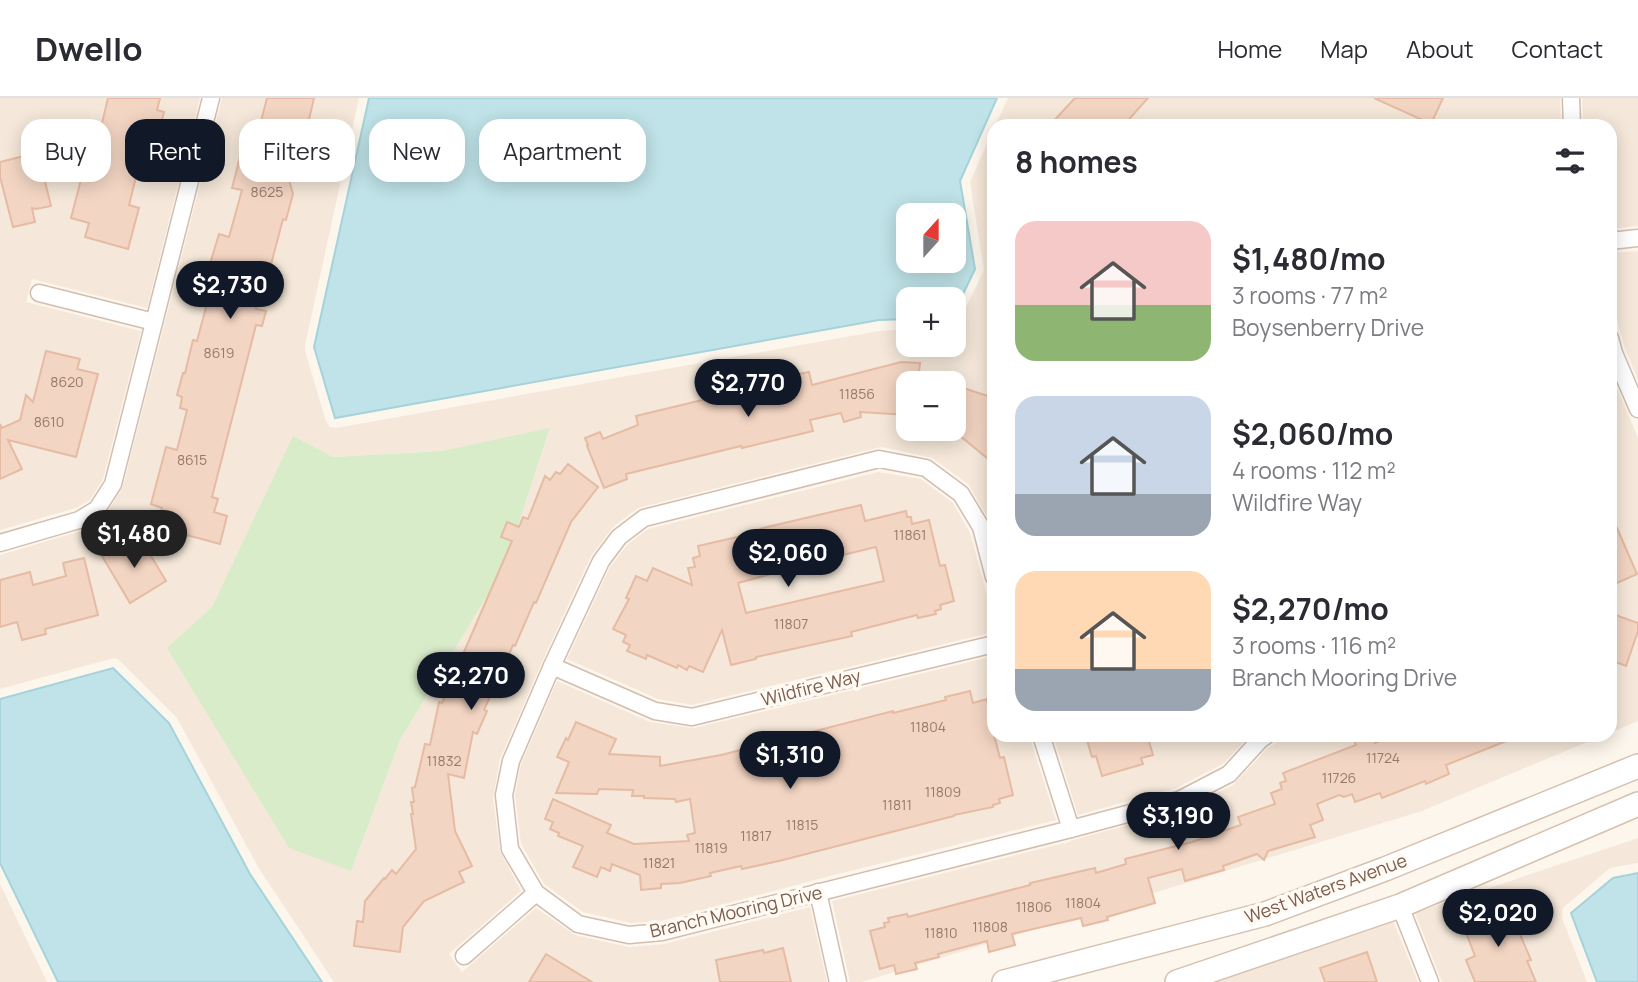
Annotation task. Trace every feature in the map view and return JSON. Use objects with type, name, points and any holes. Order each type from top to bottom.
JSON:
[{"type":"street","points":[[0,542],[79,520],[97,509],[113,484],[211,98]]},
{"type":"street","points":[[1571,98],[1572,119]]},
{"type":"street","points":[[1617,240],[1638,238]]},
{"type":"street","points":[[39,293],[154,322]]},
{"type":"street","points":[[1617,360],[1638,409]]},
{"type":"street","name":"Branch Mooring Drive","points":[[987,550],[981,527],[961,494],[926,468],[879,459],[644,518],[619,537],[601,561],[511,761],[504,795],[510,849],[536,893],[578,924],[629,935],[662,932],[1179,800],[1229,774],[1258,742]]},
{"type":"street","name":"Wildfire Way","points":[[552,666],[655,711],[692,717],[987,646]]},
{"type":"street","points":[[1043,742],[1071,829]]},
{"type":"street","name":"West Waters Avenue","points":[[1004,982],[1265,914],[1385,869],[1638,766]]},
{"type":"street","points":[[1177,982],[1399,906],[1638,804]]},
{"type":"street","points":[[818,892],[838,982]]},
{"type":"street","points":[[464,956],[536,893]]},
{"type":"street","points":[[1399,906],[1430,982]]},
{"type":"shaded area","points":[[0,98],[200,98],[195,119],[125,119],[125,182],[179,182],[147,308],[32,279],[26,302],[141,331],[103,479],[90,500],[76,508],[0,530]]},
{"type":"shaded area","points":[[222,98],[359,98],[354,119],[239,119],[239,182],[341,182],[305,345],[326,421],[330,427],[336,428],[879,331],[896,330],[896,357],[966,357],[966,307],[984,270],[970,182],[987,144],[987,516],[968,484],[932,458],[881,447],[638,508],[613,527],[591,556],[500,759],[493,798],[500,851],[521,891],[449,954],[462,972],[536,908],[575,935],[629,947],[664,944],[810,907],[827,982],[334,982],[258,867],[177,718],[119,660],[114,658],[0,689],[0,555],[81,531],[102,519],[123,486],[201,182],[225,182],[225,119],[217,119]],"holes":[[[550,429],[505,566],[400,740],[351,871],[168,648],[212,607],[293,437],[333,457],[441,451]]]},
{"type":"shaded area","points":[[1008,98],[1560,98],[1561,119],[998,119]]},
{"type":"shaded area","points":[[1582,98],[1638,98],[1638,226],[1617,228],[1617,119],[1583,119]]},
{"type":"shaded area","points":[[1638,251],[1638,380],[1617,320],[1617,252]]},
{"type":"shaded area","points":[[1617,388],[1638,438],[1638,721],[1617,730]]},
{"type":"shaded area","points":[[878,472],[921,479],[953,503],[970,533],[987,595],[987,634],[692,705],[658,699],[567,659],[610,567],[627,545],[648,529]]},
{"type":"shaded area","points":[[987,658],[987,742],[1031,742],[1056,820],[661,921],[631,923],[583,912],[544,884],[521,844],[515,795],[521,764],[557,681],[650,722],[694,728]]},
{"type":"shaded area","points":[[1055,742],[1243,742],[1223,764],[1176,788],[1078,815]]},
{"type":"shaded area","points":[[1277,742],[1587,742],[1422,811],[862,982],[850,982],[832,901],[1064,844],[1182,810],[1233,785]]},
{"type":"shaded area","points":[[1638,838],[1638,863],[1610,868],[1563,908],[1562,918],[1587,982],[1442,982],[1415,913]]},
{"type":"shaded area","points":[[0,884],[47,982],[0,982]]},
{"type":"shaded area","points":[[1393,921],[1418,982],[1215,982]]},
{"type":"green space","points":[[550,428],[505,566],[400,740],[351,871],[289,848],[167,648],[212,607],[293,436],[333,457],[441,451]]},
{"type":"water","points":[[369,98],[997,98],[960,181],[964,203],[896,203],[896,273],[966,273],[966,216],[975,269],[966,288],[896,287],[896,319],[879,320],[335,418],[314,347],[350,182],[355,182],[355,161]]},
{"type":"water","points":[[113,668],[169,723],[250,874],[322,982],[58,982],[0,863],[0,699]]},
{"type":"water","points":[[1638,873],[1638,982],[1597,982],[1571,913],[1613,878]]},
{"type":"building","points":[[108,98],[160,98],[157,110],[164,112],[162,119],[125,119],[125,182],[135,182],[129,205],[139,208],[128,249],[85,237],[89,223],[71,218],[80,182],[111,182],[111,119],[103,119]]},
{"type":"building","points":[[267,98],[314,98],[309,119],[262,119]]},
{"type":"building","points":[[1075,98],[1148,98],[1129,119],[1056,119]]},
{"type":"building","points":[[1374,98],[1443,98],[1433,119],[1420,119]]},
{"type":"building","points":[[21,157],[21,182],[45,182],[51,206],[32,208],[35,222],[13,227],[0,177],[0,162]]},
{"type":"building","points":[[239,161],[239,182],[290,182],[293,194],[286,220],[283,219],[269,272],[265,271],[256,309],[266,311],[262,326],[256,325],[212,497],[218,499],[214,512],[227,516],[220,544],[157,527],[162,508],[151,504],[166,447],[177,450],[187,410],[180,408],[182,397],[177,395],[193,340],[197,341],[209,296],[202,295],[219,234],[229,237],[242,190],[232,188]]},
{"type":"building","points":[[46,351],[80,359],[77,369],[98,374],[76,457],[8,440],[22,469],[0,479],[0,424],[2,428],[20,420],[26,395],[33,402]]},
{"type":"building","points":[[901,362],[920,363],[919,371],[896,371],[896,414],[860,412],[861,417],[844,422],[841,413],[810,420],[813,431],[626,474],[627,479],[604,488],[587,446],[585,438],[600,432],[603,439],[638,425],[636,416],[809,372],[812,385]]},
{"type":"building","points":[[966,389],[987,396],[987,458],[966,441]]},
{"type":"building","points":[[568,464],[598,487],[571,522],[536,603],[534,602],[515,646],[513,645],[484,710],[487,711],[477,734],[473,732],[464,778],[448,774],[455,831],[472,866],[459,872],[464,882],[424,901],[403,927],[400,952],[354,946],[357,921],[363,922],[365,901],[392,870],[396,874],[416,849],[411,814],[411,802],[414,802],[412,788],[415,787],[425,744],[430,745],[439,702],[442,703],[512,541],[501,537],[507,522],[519,527],[523,517],[528,519],[545,476],[550,480],[556,472],[560,474]]},
{"type":"building","points":[[861,505],[865,521],[906,511],[912,524],[929,520],[940,566],[945,565],[954,601],[940,605],[941,609],[935,611],[936,614],[918,618],[917,615],[851,632],[852,636],[731,665],[722,630],[703,672],[689,666],[687,670],[678,665],[677,668],[647,655],[646,659],[627,651],[630,645],[623,642],[626,635],[613,629],[629,599],[626,598],[636,576],[647,581],[653,568],[692,585],[688,568],[695,567],[693,558],[700,556],[698,546],[750,534],[767,527]],"holes":[[[876,547],[884,581],[746,613],[738,583]]]},
{"type":"building","points":[[1617,528],[1637,574],[1617,583]]},
{"type":"building","points":[[127,540],[132,547],[142,541],[166,581],[130,603],[102,556]]},
{"type":"building","points":[[84,558],[98,615],[45,629],[46,634],[22,640],[17,622],[0,627],[0,580],[30,572],[33,585],[66,576],[63,563]]},
{"type":"building","points":[[1617,616],[1638,623],[1638,631],[1626,666],[1617,663]]},
{"type":"building","points":[[970,691],[973,703],[987,699],[987,742],[996,742],[1000,758],[1004,757],[1013,795],[999,799],[1000,803],[993,807],[783,860],[742,869],[741,866],[680,883],[661,884],[661,888],[641,890],[640,875],[612,864],[610,871],[601,867],[597,877],[573,867],[583,846],[558,836],[559,833],[550,829],[553,822],[545,819],[553,799],[611,825],[607,833],[634,844],[689,841],[687,835],[695,833],[690,799],[676,802],[675,799],[644,798],[632,796],[633,790],[599,789],[597,794],[556,793],[569,762],[557,757],[576,722],[616,739],[609,754],[660,757],[660,766],[721,755],[780,738],[946,700],[945,697]]},
{"type":"building","points":[[1088,742],[1149,742],[1153,755],[1141,758],[1143,764],[1102,776],[1096,756],[1092,757]]},
{"type":"building","points":[[1355,742],[1504,742],[1446,765],[1449,774],[1426,784],[1425,781],[1382,798],[1380,793],[1355,802],[1352,794],[1344,797],[1339,795],[1317,804],[1323,820],[1310,825],[1315,837],[1268,851],[1264,860],[1257,854],[1223,866],[1224,870],[1185,881],[1182,869],[1148,878],[1155,903],[1083,926],[1081,918],[1012,934],[1015,945],[989,952],[987,941],[915,963],[917,969],[896,974],[894,965],[880,969],[870,931],[885,927],[884,923],[889,922],[888,918],[907,914],[908,917],[1095,868],[1096,873],[1126,864],[1125,859],[1192,842],[1241,825],[1238,817],[1275,804],[1271,793],[1282,789],[1280,783],[1286,781],[1283,773],[1356,745]]},
{"type":"building","points":[[1507,904],[1531,960],[1527,961],[1536,982],[1475,982],[1466,960],[1475,956],[1465,930],[1470,928],[1467,920]]},
{"type":"building","points":[[783,948],[791,982],[720,982],[716,960]]},
{"type":"building","points":[[1367,952],[1377,982],[1325,982],[1320,968]]},
{"type":"building","points":[[546,954],[592,982],[529,982]]}]
